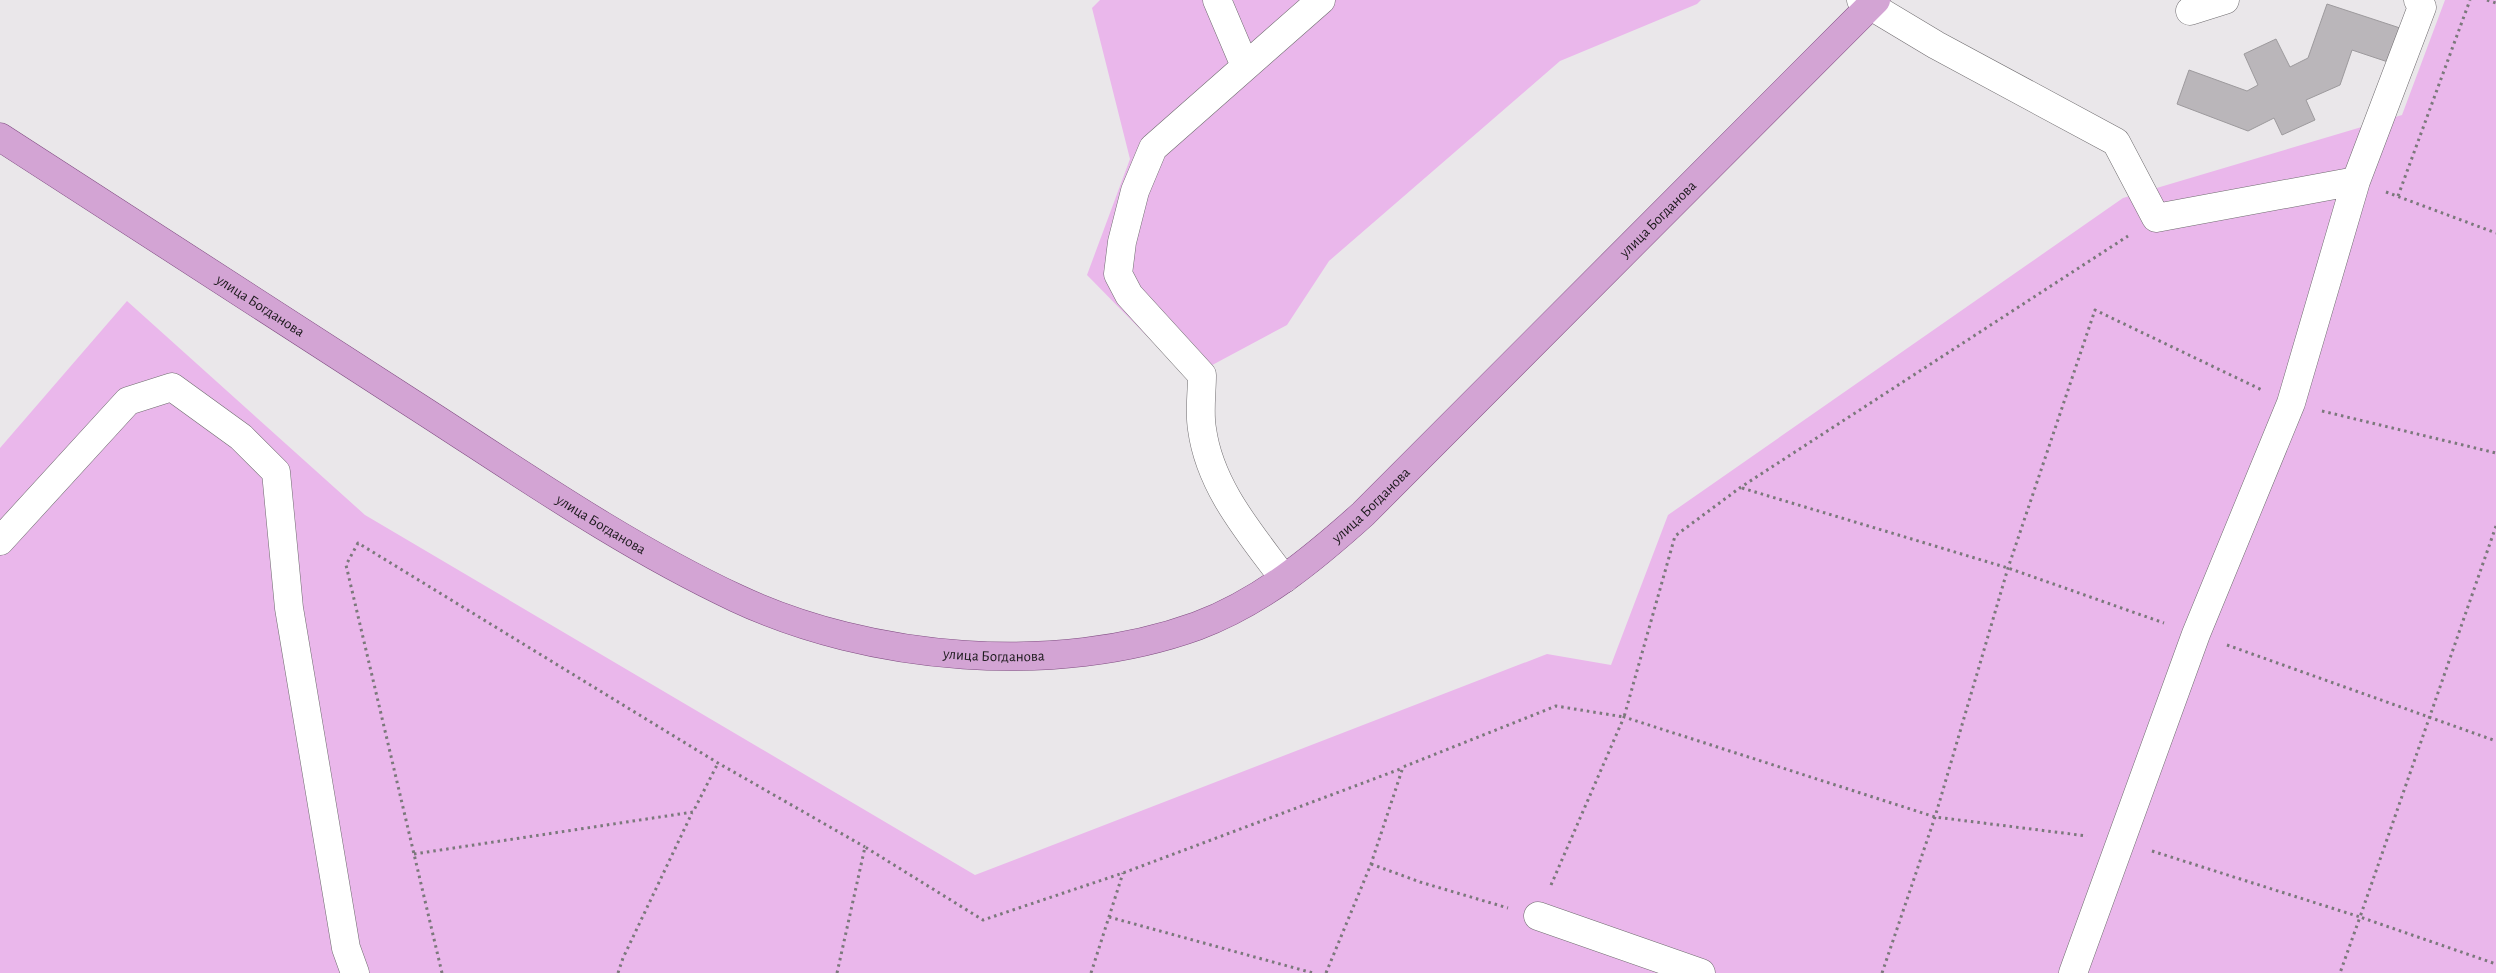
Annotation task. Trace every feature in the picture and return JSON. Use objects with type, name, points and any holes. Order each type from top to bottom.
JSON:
[{"type":"main road","name":"улица Богданова","points":[[0,138],[557,496],[662,560],[738,599],[799,622],[874,642],[950,654],[1013,657],[1091,652],[1150,640],[1198,625],[1244,604],[1322,552],[1362,514],[1869,2]]},
{"type":"lane","points":[[1217,0],[1245,66]]},
{"type":"lane","points":[[1284,579],[1216,482],[1202,429],[1202,376],[1129,295],[1118,274],[1122,242],[1135,191],[1153,148],[1321,0]]},
{"type":"lane","points":[[2190,11],[2225,0]]},
{"type":"lane","points":[[2073,973],[2119,840],[2196,634],[2290,403],[2356,181],[2422,7],[2418,0]]},
{"type":"lane","points":[[1869,2],[2116,142],[2156,218],[2356,181]]},
{"type":"lane","points":[[0,541],[128,401],[172,387],[241,437],[276,472],[289,608],[346,948],[355,973]]},
{"type":"lane","points":[[1538,916],[1701,973]]},
{"type":"path","points":[[2398,196],[2470,0]]},
{"type":"path","points":[[2487,0],[2496,3]]},
{"type":"path","points":[[2356,181],[2496,232]]},
{"type":"path","points":[[1371,864],[1420,882],[1538,916],[1624,717],[1675,536],[1741,487],[2156,218]]},
{"type":"path","points":[[1882,973],[1935,817],[2008,568],[2095,310],[2290,403],[2496,453]]},
{"type":"path","points":[[1741,487],[2008,568],[2496,741]]},
{"type":"path","points":[[2340,973],[2496,526]]},
{"type":"path","points":[[442,973],[346,565],[358,542],[718,763],[865,847],[983,920],[1123,873],[1403,767],[1556,706],[1624,717],[1935,817],[2119,840],[2360,917],[2496,964]]},
{"type":"path","points":[[618,973],[623,958],[718,763]]},
{"type":"path","points":[[1326,973],[1371,864],[1403,767]]},
{"type":"path","points":[[414,854],[693,812]]},
{"type":"path","points":[[837,973],[865,847]]},
{"type":"path","points":[[1092,973],[1123,873]]},
{"type":"path","points":[[1109,917],[1313,973]]},
{"type":"shaded area","points":[[1100,0],[1701,0],[1697,4],[1560,61],[1329,261],[1287,325],[1188,378],[1087,275],[1130,159],[1092,8]]},
{"type":"shaded area","points":[[2445,0],[2496,0],[2496,973],[0,973],[0,448],[127,301],[365,515],[975,875],[1547,654],[1611,665],[1668,515],[2123,198],[2402,115]]},
{"type":"building","points":[[2327,4],[2400,28],[2388,62],[2352,50],[2340,85],[2306,100],[2315,120],[2282,135],[2274,118],[2248,131],[2177,104],[2189,70],[2247,91],[2258,85],[2244,54],[2276,39],[2290,67],[2308,58]]}]
